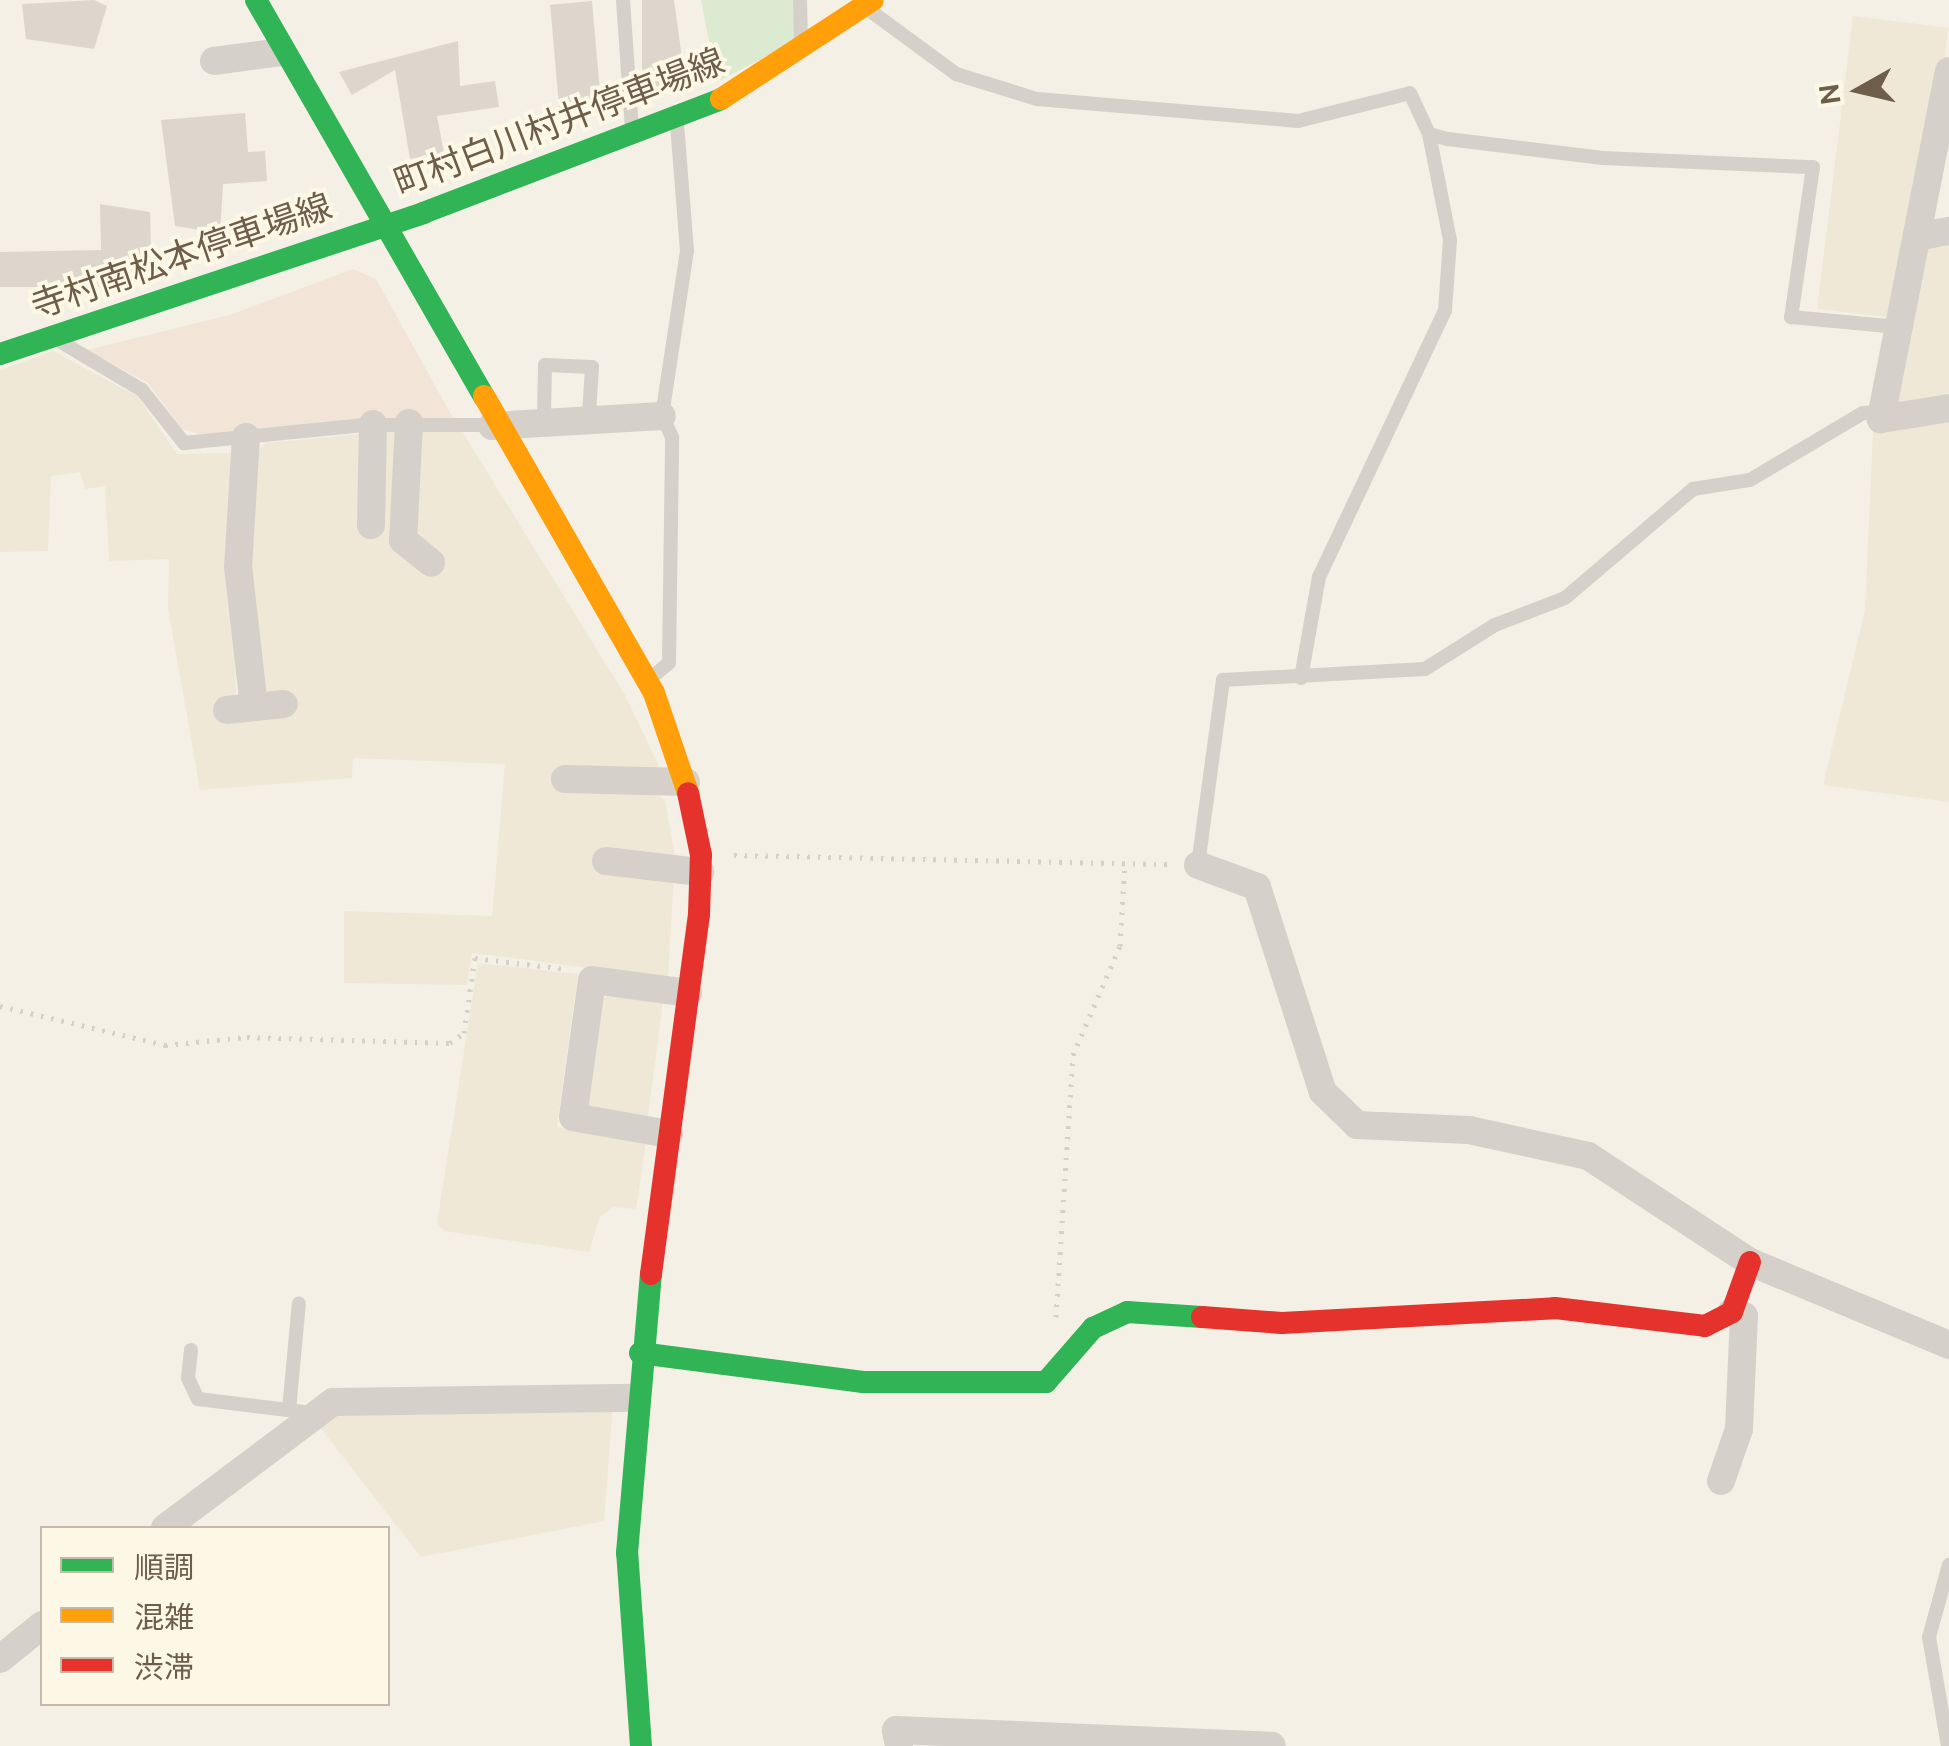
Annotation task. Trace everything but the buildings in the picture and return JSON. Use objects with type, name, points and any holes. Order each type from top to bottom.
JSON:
[{"type":"street","name":"町村白川村井停車場線","points":[[256,0],[282,52],[386,226],[676,118],[802,56],[868,4]]},
{"type":"street","points":[[214,61],[282,52]]},
{"type":"street","points":[[1949,71],[1881,419],[1949,408]]},
{"type":"street","points":[[386,226],[492,426],[647,682],[686,782],[701,863],[636,1398],[628,1553],[641,1746]]},
{"type":"street","name":"寺村南松本停車場線","points":[[1,352],[386,226]]},
{"type":"street","points":[[1917,237],[1949,231]]},
{"type":"street","points":[[492,426],[544,417],[662,416]]},
{"type":"street","points":[[409,423],[403,540],[431,563]]},
{"type":"street","points":[[372,424],[372,525]]},
{"type":"street","points":[[246,436],[238,566],[241,709],[284,704]]},
{"type":"street","points":[[566,778],[686,782]]},
{"type":"street","points":[[606,861],[701,863]]},
{"type":"street","points":[[1198,865],[1257,887],[1323,1092],[1357,1125],[1469,1130],[1588,1156],[1750,1262],[1949,1345]]},
{"type":"street","points":[[669,1134],[572,1118],[592,980],[688,993]]},
{"type":"street","points":[[640,1353],[862,1382],[1046,1382],[1093,1328],[1126,1312],[1282,1322],[1555,1308],[1705,1326],[1732,1312],[1750,1262]]},
{"type":"street","points":[[1721,1481],[1740,1429],[1744,1316],[1732,1312]]},
{"type":"street","points":[[167,1526],[300,1411],[384,1396],[636,1398]]},
{"type":"street","points":[[0,1659],[40,1627]]},
{"type":"street","points":[[899,1746],[896,1730],[1272,1746]]},
{"type":"lane","points":[[624,0],[632,136]]},
{"type":"lane","points":[[800,0],[802,56]]},
{"type":"lane","points":[[868,4],[956,74],[1021,96],[1232,122],[1298,121],[1410,93],[1429,134],[1450,240],[1446,310],[1319,577],[1301,678]]},
{"type":"lane","points":[[647,682],[669,663],[672,436],[662,416],[685,312],[676,118]]},
{"type":"lane","points":[[1429,134],[1602,158],[1814,167],[1791,317],[1900,327]]},
{"type":"lane","points":[[52,336],[142,390],[184,443],[372,424],[492,426]]},
{"type":"lane","points":[[544,417],[545,365],[592,366],[590,415]]},
{"type":"lane","points":[[1198,865],[1223,680],[1425,669],[1495,625],[1565,598],[1693,489],[1750,480],[1863,413],[1882,412]]},
{"type":"lane","points":[[191,1350],[188,1378],[198,1399],[300,1411],[298,1302]]},
{"type":"lane","points":[[1948,1746],[1929,1637],[1949,1565]]},
{"type":"path","points":[[1063,1362],[1056,1310],[1073,1055],[1120,946],[1125,862]]},
{"type":"path","points":[[701,863],[1198,865]]},
{"type":"path","points":[[0,1006],[165,1044],[247,1037],[450,1043],[464,1033],[475,958],[592,980]]},
{"type":"shaded area","points":[[1853,16],[1948,28],[1912,321],[1817,309]]},
{"type":"shaded area","points":[[1949,240],[1949,398],[1901,406],[1893,399],[1924,244]]},
{"type":"shaded area","points":[[353,269],[376,279],[453,418],[203,435],[182,429],[148,383],[87,350],[230,315]]},
{"type":"shaded area","points":[[53,351],[137,396],[177,454],[232,453],[236,699],[272,696],[263,688],[250,569],[258,451],[266,443],[404,430],[407,538],[413,429],[460,428],[625,695],[659,766],[654,792],[665,800],[675,856],[668,978],[472,953],[467,985],[344,983],[344,911],[492,916],[505,764],[353,758],[352,778],[200,790],[168,608],[169,559],[109,561],[105,486],[85,489],[80,472],[51,476],[48,551],[0,552],[0,370]]},
{"type":"shaded area","points":[[1949,420],[1949,802],[1823,785],[1865,610],[1873,432]]},
{"type":"shaded area","points":[[478,963],[578,974],[557,1127],[646,1142],[636,1209],[613,1207],[600,1217],[589,1252],[444,1231],[437,1223]]},
{"type":"shaded area","points":[[611,994],[663,1002],[648,1117],[591,1112],[584,1100],[597,1002]]},
{"type":"shaded area","points":[[613,1405],[604,1521],[421,1557],[316,1422],[338,1410]]},
{"type":"green space","points":[[701,0],[794,0],[794,42],[717,82]]},
{"type":"traffic: fast","points":[[256,0],[484,396]]},
{"type":"traffic: fast","points":[[0,354],[423,213],[721,99]]},
{"type":"traffic: fast","points":[[641,1746],[627,1553],[651,1274]]},
{"type":"traffic: fast","points":[[640,1353],[863,1382],[1046,1382],[1093,1328],[1127,1312],[1202,1317]]},
{"type":"traffic: slow","points":[[721,99],[873,0]]},
{"type":"traffic: slow","points":[[484,396],[654,693],[688,793]]},
{"type":"traffic: jam","points":[[651,1274],[699,914],[701,855],[688,793]]},
{"type":"traffic: jam","points":[[1202,1317],[1282,1323],[1555,1308],[1705,1326],[1732,1312],[1750,1262]]}]
